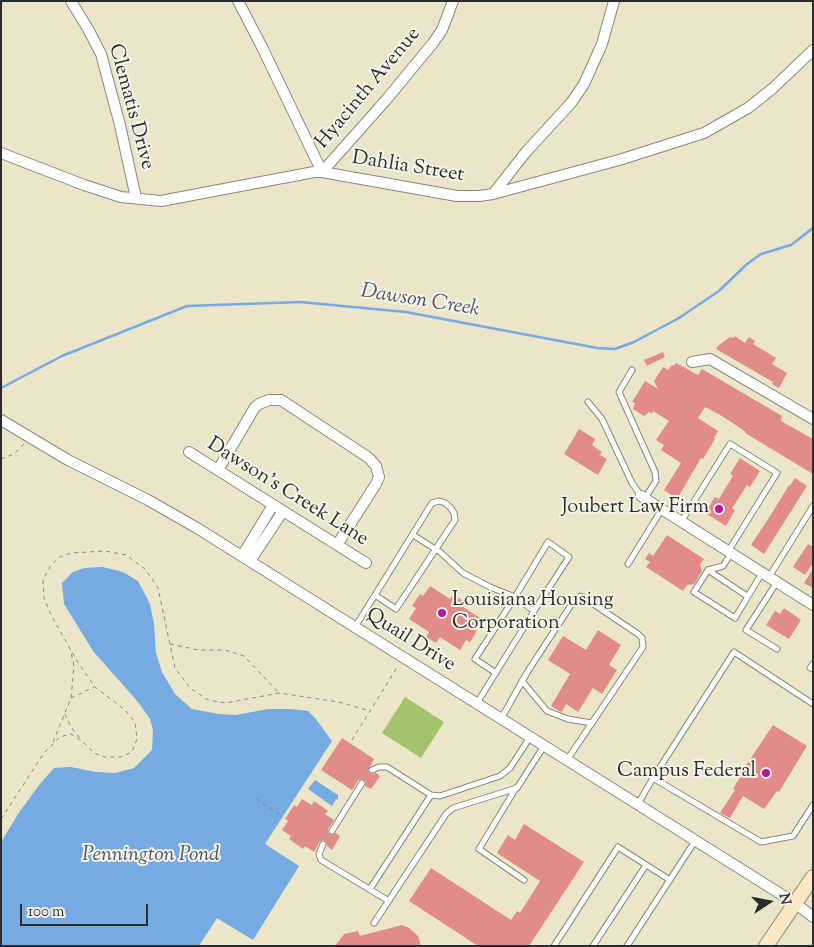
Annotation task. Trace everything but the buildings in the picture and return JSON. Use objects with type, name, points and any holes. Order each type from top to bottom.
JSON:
[{"type":"main road","points":[[766,946],[813,877]]},
{"type":"street","points":[[238,1],[322,172]]},
{"type":"street","name":"Hyacinth Avenue","points":[[322,172],[428,49],[442,30],[453,1]]},
{"type":"street","points":[[493,194],[526,152],[571,103],[584,84],[602,44],[614,1]]},
{"type":"street","name":"Clematis Drive","points":[[75,3],[101,54],[120,125],[136,198]]},
{"type":"street","name":"Dahlia Street","points":[[1,153],[121,197],[160,201],[314,172],[457,196],[493,194],[619,160],[704,133],[748,108],[772,89],[813,50]]},
{"type":"street","points":[[692,362],[710,359],[813,419]]},
{"type":"street","points":[[218,470],[255,407],[269,400],[281,400],[369,458],[376,466],[378,472],[376,484],[337,545]]},
{"type":"street","name":"Quail Drive","points":[[1,420],[94,474],[162,508],[246,558],[795,903],[813,917]]},
{"type":"street","name":"Dawson's Creek Lane","points":[[189,452],[366,563]]},
{"type":"street","points":[[643,497],[813,605]]},
{"type":"street","points":[[246,558],[273,505]]},
{"type":"street","points":[[246,558],[283,511]]},
{"type":"lane","points":[[588,402],[602,419],[632,483],[643,497],[656,481],[655,472],[619,392],[632,370]]},
{"type":"lane","points":[[682,522],[730,444],[777,473],[723,566],[708,570],[694,592],[735,618],[747,596],[769,577]]},
{"type":"lane","points":[[355,627],[375,595],[413,535],[432,504],[438,501],[445,502],[454,513],[455,520],[396,609],[375,595]]},
{"type":"lane","points":[[777,649],[746,630],[769,577],[813,506]]},
{"type":"lane","points":[[628,564],[662,509]]},
{"type":"lane","points":[[413,535],[436,549],[463,573],[515,597],[534,612]]},
{"type":"lane","points":[[477,703],[496,673],[534,612],[569,557],[548,542],[475,659],[496,673]]},
{"type":"lane","points":[[708,570],[747,596]]},
{"type":"lane","points":[[501,719],[522,681],[575,599],[581,596],[586,599],[638,634],[643,642],[643,647],[567,760]]},
{"type":"lane","points":[[638,805],[653,778],[734,652],[813,704]]},
{"type":"lane","points":[[813,664],[810,668],[813,669]]},
{"type":"lane","points":[[522,681],[547,711],[568,719],[592,723]]},
{"type":"lane","points":[[372,770],[379,766],[387,767],[436,797],[500,776],[510,768],[530,737]]},
{"type":"lane","points":[[524,880],[479,848],[544,746]]},
{"type":"lane","points":[[653,778],[761,842],[793,836],[813,805]]},
{"type":"lane","points":[[332,831],[362,784]]},
{"type":"lane","points":[[374,923],[449,811],[517,788]]},
{"type":"lane","points":[[370,889],[430,795]]},
{"type":"lane","points":[[627,946],[695,841]]},
{"type":"lane","points":[[323,844],[319,854],[320,860],[388,901]]},
{"type":"lane","points":[[554,946],[618,847],[670,880]]},
{"type":"lane","points":[[593,946],[646,865]]},
{"type":"path","points":[[1,459],[20,450],[29,437]]},
{"type":"path","points":[[65,714],[71,727],[94,753],[106,757],[121,757],[132,752],[137,739],[135,722],[125,710],[95,687],[70,650],[44,598],[44,580],[51,565],[71,553],[88,551],[105,551],[126,556],[145,569],[158,588],[175,668],[190,688],[208,700],[226,703],[279,693],[339,702],[370,711]]},
{"type":"path","points":[[169,644],[198,650],[225,650],[244,656],[279,693]]},
{"type":"path","points":[[52,745],[71,698],[74,666],[70,650]]},
{"type":"path","points":[[352,740],[404,657]]},
{"type":"path","points":[[71,698],[95,687]]},
{"type":"path","points":[[1,819],[44,753],[60,737],[71,734],[83,742]]},
{"type":"path","points":[[256,799],[283,817]]},
{"type":"green space","points":[[405,697],[444,722],[421,758],[382,733]]},
{"type":"water","name":"Pennington Pond","points":[[103,567],[123,572],[138,581],[150,604],[154,624],[156,653],[162,672],[175,694],[192,709],[236,715],[268,709],[308,711],[332,741],[265,844],[299,866],[253,940],[217,918],[199,946],[1,946],[1,842],[20,811],[40,784],[54,768],[71,767],[96,772],[115,773],[134,768],[152,750],[153,730],[150,719],[138,702],[93,651],[64,604],[62,583],[73,572],[84,568]]},
{"type":"water","points":[[315,780],[338,795],[338,800],[336,799],[332,806],[308,789]]},
{"type":"waterway","name":"Dawson Creek","points":[[1,388],[62,356],[187,306],[300,302],[406,312],[597,348],[615,349],[634,342],[679,318],[719,291],[747,264],[761,254],[791,245],[813,228]]},
{"type":"place","name":"Joubert Law Firm","points":[[719,509]]},
{"type":"place","name":"Louisiana Housing Corporation","points":[[442,613]]},
{"type":"place","name":"Campus Federal","points":[[766,773]]}]
